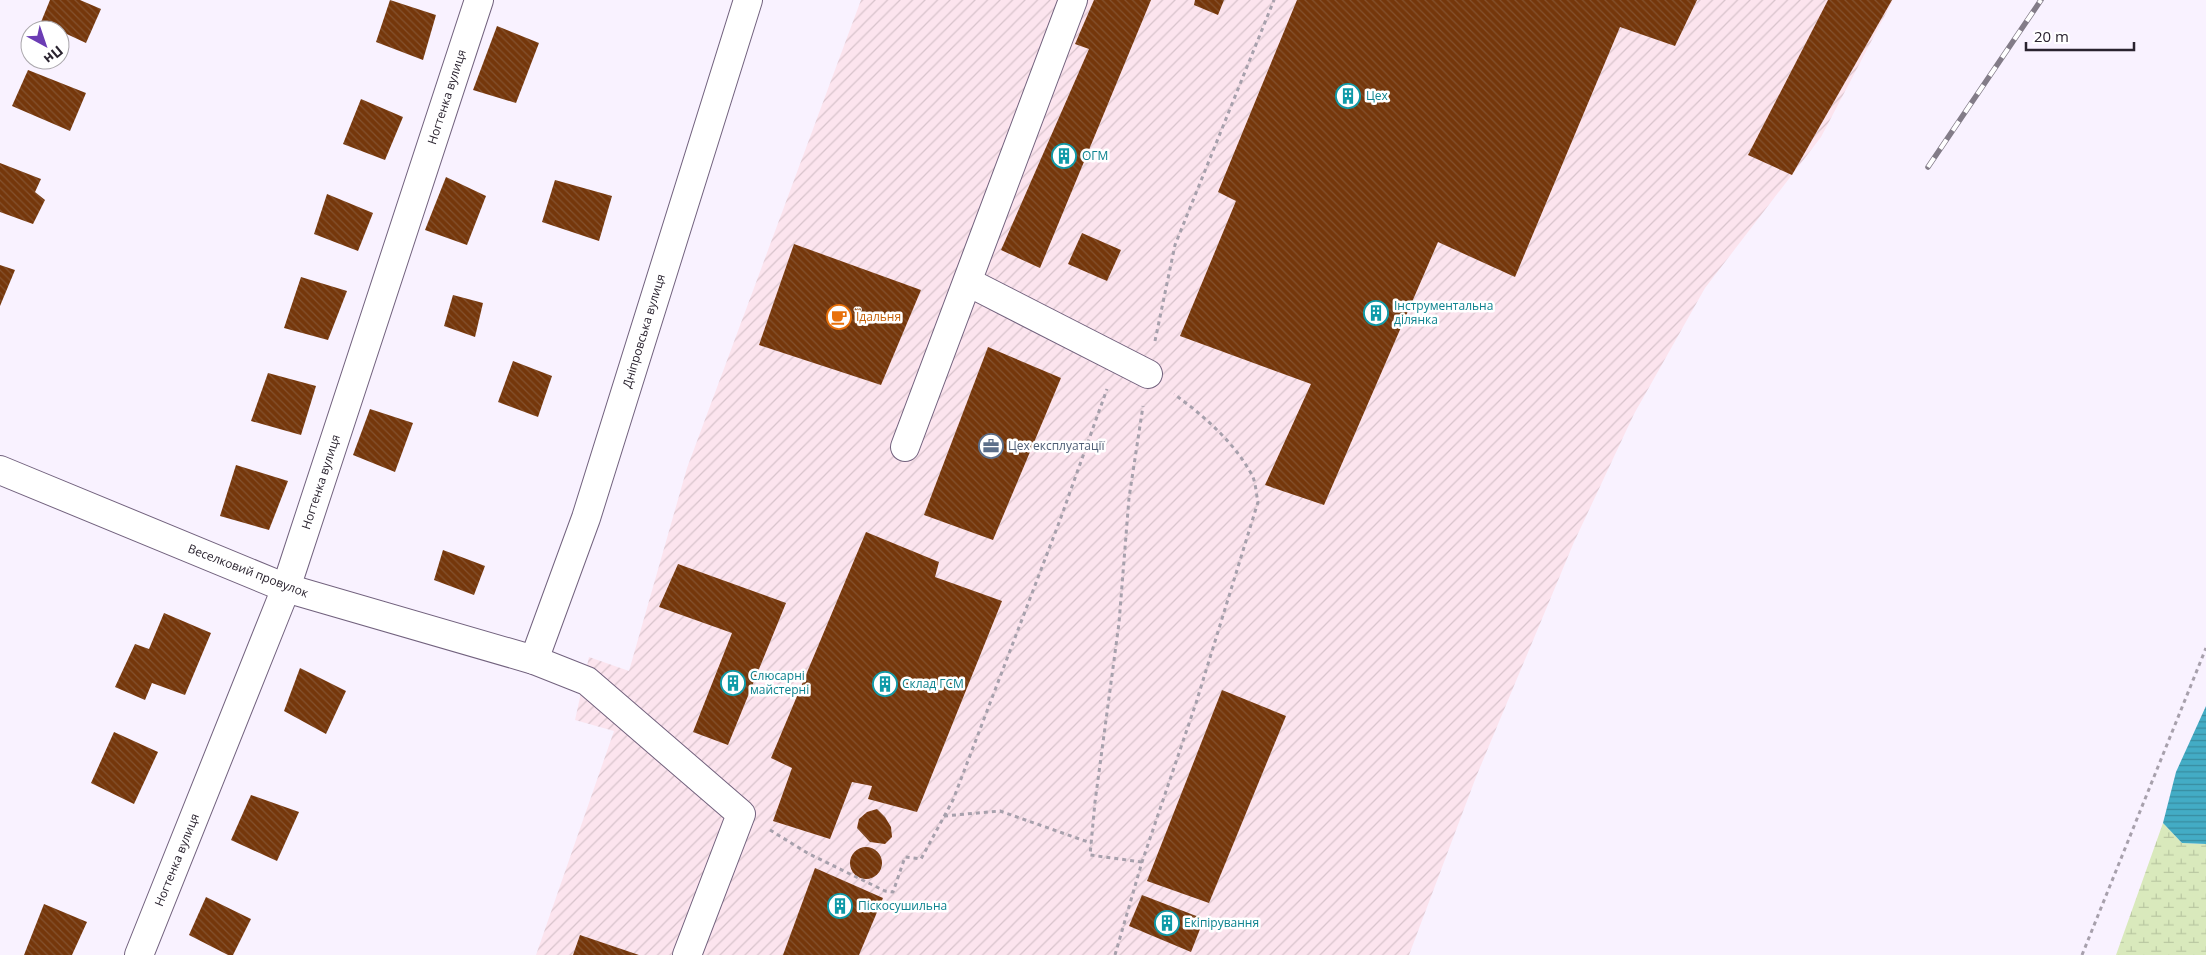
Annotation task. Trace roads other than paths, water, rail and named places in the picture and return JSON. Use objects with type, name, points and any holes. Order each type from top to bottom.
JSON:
[{"type":"street","name":"Ногтенка вулиця","points":[[139,955],[286,588],[479,0]]},
{"type":"street","name":"Дніпровська вулиця","points":[[534,660],[586,518],[748,0]]},
{"type":"street","points":[[905,447],[1073,0]]},
{"type":"street","points":[[968,282],[1148,374]]},
{"type":"street","name":"Веселковий провулок","points":[[0,470],[286,588],[534,660],[587,681],[742,814],[687,955]]},
{"type":"water","points":[[2206,706],[2206,844],[2182,843],[2163,823],[2176,772]]},
{"type":"railway","points":[[1928,167],[2041,0]]},
{"type":"place","name":"Цех","points":[[1348,96]]},
{"type":"place","name":"ОГМ","points":[[1064,156]]},
{"type":"place","name":"Інструментальна ділянка","points":[[1376,313]]},
{"type":"place","name":"Їдальня","points":[[839,317]]},
{"type":"place","name":"Цех експлуатації","points":[[991,446]]},
{"type":"place","name":"Слюсарні майстерні","points":[[733,683]]},
{"type":"place","name":"Склад ГСМ","points":[[885,684]]},
{"type":"place","name":"Піскосушильна","points":[[840,906]]},
{"type":"place","name":"Екіпірування","points":[[1167,923]]}]
